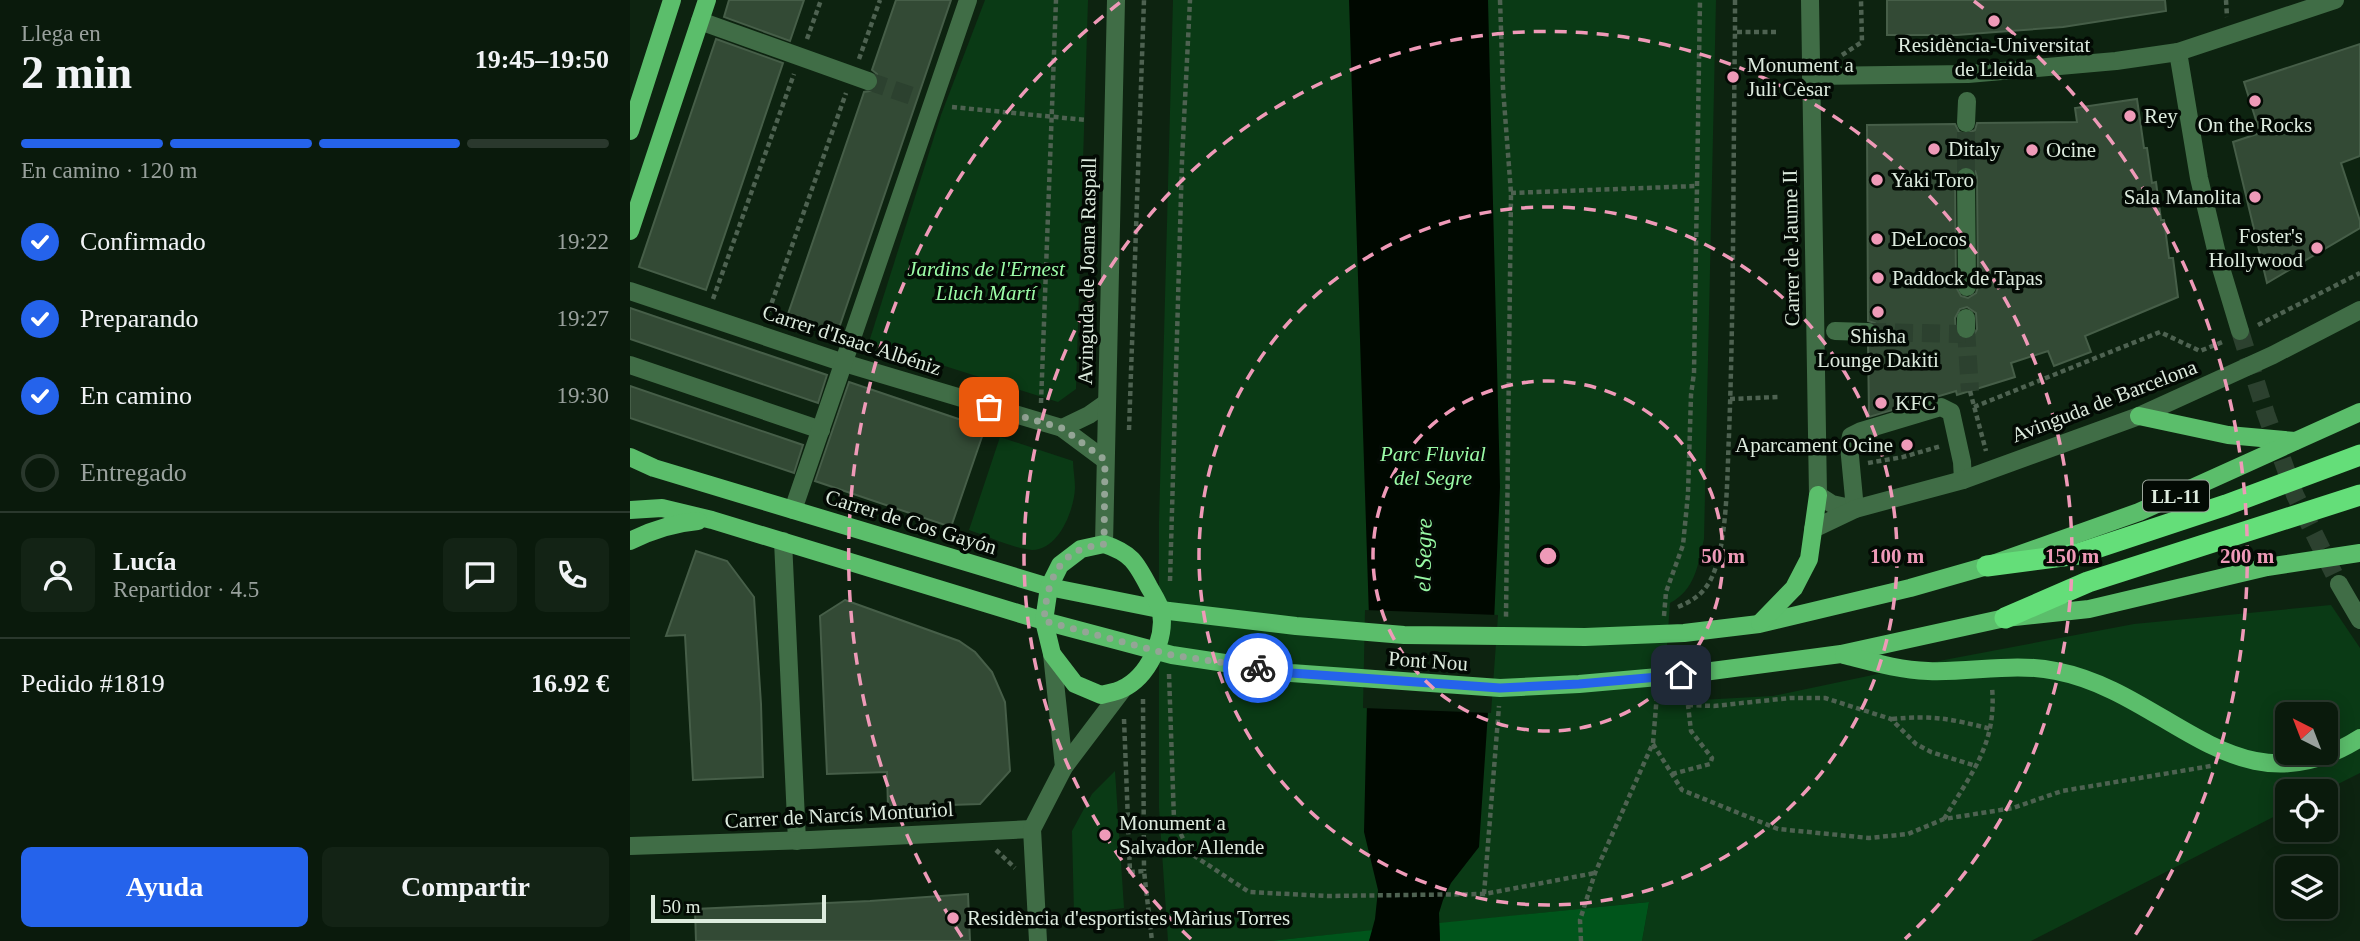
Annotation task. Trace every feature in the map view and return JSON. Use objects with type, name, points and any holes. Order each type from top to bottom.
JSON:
[{"type":"highway","points":[[1987,566],[2078,554],[2226,505],[2360,455]]},
{"type":"highway","points":[[2005,618],[2088,582],[2360,495]]},
{"type":"main road","points":[[630,131],[672,0]]},
{"type":"main road","points":[[630,231],[707,0]]},
{"type":"main road","name":"LL-11","points":[[1759,624],[1910,588],[1987,566],[2139,512],[2360,412]]},
{"type":"main road","points":[[2139,416],[2228,435],[2298,441]]},
{"type":"main road","name":"Carrer de Cos Gayón","points":[[630,457],[654,468],[1049,587],[1171,611]]},
{"type":"main road","points":[[1759,624],[1794,588],[1809,559],[1818,495]]},
{"type":"main road","points":[[630,510],[662,508],[712,520],[1044,621],[1165,653]]},
{"type":"main road","points":[[630,541],[650,531],[683,523],[712,520]]},
{"type":"main road","points":[[1104,544],[1123,551],[1139,566],[1171,611],[1162,628],[1165,653],[1123,689],[1101,695],[1075,684],[1052,654],[1044,621],[1049,587],[1060,565],[1080,550],[1104,544]]},
{"type":"main road","name":"Pont Nou","points":[[1165,653],[1291,673],[1500,688],[1579,684],[1681,675],[1841,654],[2005,618],[2089,609],[2267,567],[2360,553]]},
{"type":"main road","name":"Pont Nou","points":[[1171,611],[1296,626],[1404,635],[1585,637],[1684,633],[1759,624]]},
{"type":"main road","points":[[1841,654],[1894,668],[1930,671],[2054,670],[2082,678],[2150,708],[2213,746],[2263,764],[2292,765],[2323,757],[2360,738]]},
{"type":"street","points":[[793,510],[844,363],[925,101],[968,0]]},
{"type":"street","name":"Avinguda de Joana Raspall","points":[[1104,544],[1116,0]]},
{"type":"street","name":"Carrer de Jaume II","points":[[1810,0],[1818,495]]},
{"type":"street","points":[[1811,76],[1968,74],[2116,61],[2178,52],[2335,0]]},
{"type":"street","points":[[700,21],[860,78]]},
{"type":"street","points":[[2178,52],[2199,178],[2218,258],[2241,332]]},
{"type":"street","points":[[1966,124],[1967,102]]},
{"type":"street","points":[[1966,177],[1967,287]]},
{"type":"street","name":"Carrer d'Isaac Albéniz","points":[[630,291],[844,363],[1062,428],[1105,460]]},
{"type":"street","name":"Avinguda de Barcelona","points":[[1813,529],[1855,509],[1963,480],[2139,416],[2273,355],[2360,310]]},
{"type":"street","points":[[1835,331],[1868,332]]},
{"type":"street","points":[[630,365],[821,430]]},
{"type":"street","points":[[1062,428],[1089,415],[1106,402]]},
{"type":"street","points":[[1818,495],[1832,504],[1855,509],[1849,439],[1854,433],[1941,407],[1951,412],[1962,462],[1963,480]]},
{"type":"street","points":[[783,541],[797,841]]},
{"type":"street","points":[[2339,584],[2360,620]]},
{"type":"street","points":[[1052,654],[1064,767]]},
{"type":"street","points":[[1038,941],[1032,829],[1064,767],[1123,689]]},
{"type":"street","name":"Carrer de Narcís Monturiol","points":[[638,850],[1032,829]]},
{"type":"path","points":[[706,317],[821,0]]},
{"type":"path","points":[[759,335],[860,78],[880,0]]},
{"type":"path","points":[[1041,404],[1056,0]]},
{"type":"path","points":[[1131,360],[1144,0]]},
{"type":"path","points":[[1171,611],[1182,160],[1190,0]]},
{"type":"path","points":[[1500,0],[1511,193],[1505,622]]},
{"type":"path","points":[[1663,619],[1666,592],[1684,545],[1688,494],[1700,0]]},
{"type":"path","points":[[1678,607],[1695,600],[1710,580],[1721,543],[1727,491],[1735,0]]},
{"type":"path","points":[[1841,56],[1862,43],[1861,0]]},
{"type":"path","points":[[1735,32],[1777,32]]},
{"type":"path","points":[[954,108],[1086,120]]},
{"type":"path","points":[[1511,193],[1697,186]]},
{"type":"path","points":[[1974,407],[2160,332],[2200,351],[2360,273]]},
{"type":"path","points":[[1970,391],[1987,455]]},
{"type":"path","points":[[1730,398],[1778,397]]},
{"type":"path","points":[[1850,457],[1877,463],[1981,434]]},
{"type":"path","points":[[1165,653],[1174,820],[1191,853],[1249,892],[1327,896],[1484,894],[1595,873]]},
{"type":"path","points":[[1944,819],[1976,766],[1991,729],[1994,708],[1991,669]]},
{"type":"path","points":[[1580,941],[1580,920],[1595,873],[1653,744],[1658,688]]},
{"type":"path","points":[[1143,694],[1144,871],[1152,941]]},
{"type":"path","points":[[1675,698],[1688,705],[1714,706],[1790,698],[1825,698],[1891,719],[1918,716],[1946,718],[1991,729]]},
{"type":"path","points":[[1484,894],[1499,703]]},
{"type":"path","points":[[1672,774],[1710,764],[1712,758],[1691,731],[1688,705]]},
{"type":"path","points":[[1891,719],[1916,744],[1931,752],[1976,766]]},
{"type":"path","points":[[1653,744],[1682,790],[1777,829],[1869,838],[1908,834],[1944,819],[2013,808],[2062,791],[2209,766],[2235,756]]},
{"type":"path","points":[[1130,864],[1130,872],[1144,871]]},
{"type":"path","points":[[1056,924],[1150,920]]},
{"type":"green space","name":"Jardins de l'Ernest Lluch Martí","points":[[985,0],[1088,0],[1076,389],[1058,402],[869,342],[941,115]]},
{"type":"green space","name":"Parc Fluvial del Segre","points":[[1173,0],[1716,0],[1704,539],[1690,584],[1670,603],[1663,702],[1773,696],[2134,624],[2331,605],[2360,648],[2360,773],[2338,784],[2338,779],[2275,779],[2275,816],[2031,941],[1642,941],[1649,902],[1270,941],[1168,941],[1159,808],[1159,522]]},
{"type":"green space","points":[[1000,437],[1073,461],[1075,488],[1072,507],[1057,536],[1042,548],[1032,550],[1018,547],[969,530]]},
{"type":"green space","points":[[1115,771],[1124,908],[1074,914],[1072,831],[1092,794]]},
{"type":"green space","points":[[1649,902],[1642,941],[1440,941],[1439,923]]},
{"type":"green space","points":[[1373,930],[1369,941],[1270,941]]},
{"type":"water","name":"el Segre","points":[[1349,0],[1488,0],[1500,487],[1494,622],[1479,847],[1451,883],[1443,900],[1439,913],[1440,941],[1369,941],[1378,890],[1364,832],[1369,617]]},
{"type":"pier","points":[[1365,610],[1498,615],[1491,713],[1363,708]]},
{"type":"building","points":[[729,0],[804,0],[790,41],[724,17]]},
{"type":"building","points":[[896,0],[951,0],[837,334],[787,317],[864,92],[875,90],[879,84],[877,74],[872,70]]},
{"type":"building","name":"Residència-Universitat de Lleida","points":[[1887,0],[2165,0],[2166,11],[2063,27],[1957,35],[1887,35]]},
{"type":"building","points":[[716,39],[783,63],[706,290],[639,267]]},
{"type":"building","points":[[2360,44],[2360,156],[2341,163],[2360,228],[2267,283],[2233,142],[2260,133],[2244,82]]},
{"type":"building","points":[[2137,99],[2144,148],[2147,148],[2152,183],[2156,182],[2169,258],[2173,258],[2178,297],[2085,336],[2091,352],[2054,366],[2048,351],[2011,363],[2015,377],[1869,417],[1868,343],[1877,339],[1879,332],[1875,323],[1868,321],[1867,125],[1955,124],[1959,132],[1966,134],[1975,130],[1977,123],[2077,122],[2075,108]],"holes":[[[1967,166],[1975,171],[1977,177],[1978,287],[1976,293],[1968,298],[1961,296],[1956,287],[1955,177],[1960,168]],[[1967,307],[1976,313],[1977,329],[1972,338],[1965,340],[1956,334],[1955,318],[1960,309]]]},
{"type":"building","points":[[630,308],[827,375],[818,403],[630,339]]},
{"type":"building","points":[[849,382],[985,428],[951,527],[815,481]]},
{"type":"building","points":[[630,386],[803,445],[794,473],[630,418]]},
{"type":"building","points":[[696,551],[727,561],[754,597],[763,777],[693,780],[685,635],[666,636]]},
{"type":"building","points":[[845,600],[959,641],[975,652],[992,672],[1005,702],[1010,771],[980,804],[888,807],[887,772],[827,774],[820,616]]},
{"type":"building","points":[[968,894],[970,941],[696,941],[695,909]]},
{"type":"tunnel","points":[[868,81],[918,98]]},
{"type":"tunnel","points":[[1966,123],[1966,177]]},
{"type":"tunnel","points":[[1966,329],[1970,391]]},
{"type":"tunnel","points":[[2240,331],[2295,495],[2339,584]]},
{"type":"tunnel","points":[[1868,332],[1966,334]]},
{"type":"way so far","points":[[989,407],[1062,428],[1105,460],[1104,544],[1080,550],[1060,565],[1045,599],[1044,621],[1172,655],[1258,668]]},
{"type":"place","name":"Residència-Universitat de Lleida","points":[[1994,21]]},
{"type":"place","name":"Monument a Juli Cèsar","points":[[1733,77]]},
{"type":"place","name":"On the Rocks","points":[[2255,101]]},
{"type":"place","name":"Rey","points":[[2130,116]]},
{"type":"place","name":"Ditaly","points":[[1934,149]]},
{"type":"place","name":"Ocine","points":[[2032,150]]},
{"type":"place","name":"Yaki Toro","points":[[1877,180]]},
{"type":"place","name":"Sala Manolita","points":[[2255,197]]},
{"type":"place","name":"DeLocos","points":[[1877,239]]},
{"type":"place","name":"Foster's Hollywood","points":[[2317,248]]},
{"type":"place","name":"Paddock de Tapas","points":[[1878,278]]},
{"type":"place","name":"Shisha Lounge Dakiti","points":[[1878,312]]},
{"type":"place","name":"KFC","points":[[1881,403]]},
{"type":"place","name":"Aparcament Ocine","points":[[1907,445]]},
{"type":"place","name":"Monument a Salvador Allende","points":[[1105,835]]},
{"type":"place","name":"Residència d'esportistes Màrius Torres","points":[[953,918]]},
{"type":"route","points":[[1258,668],[1291,673],[1500,688],[1681,675]]}]
